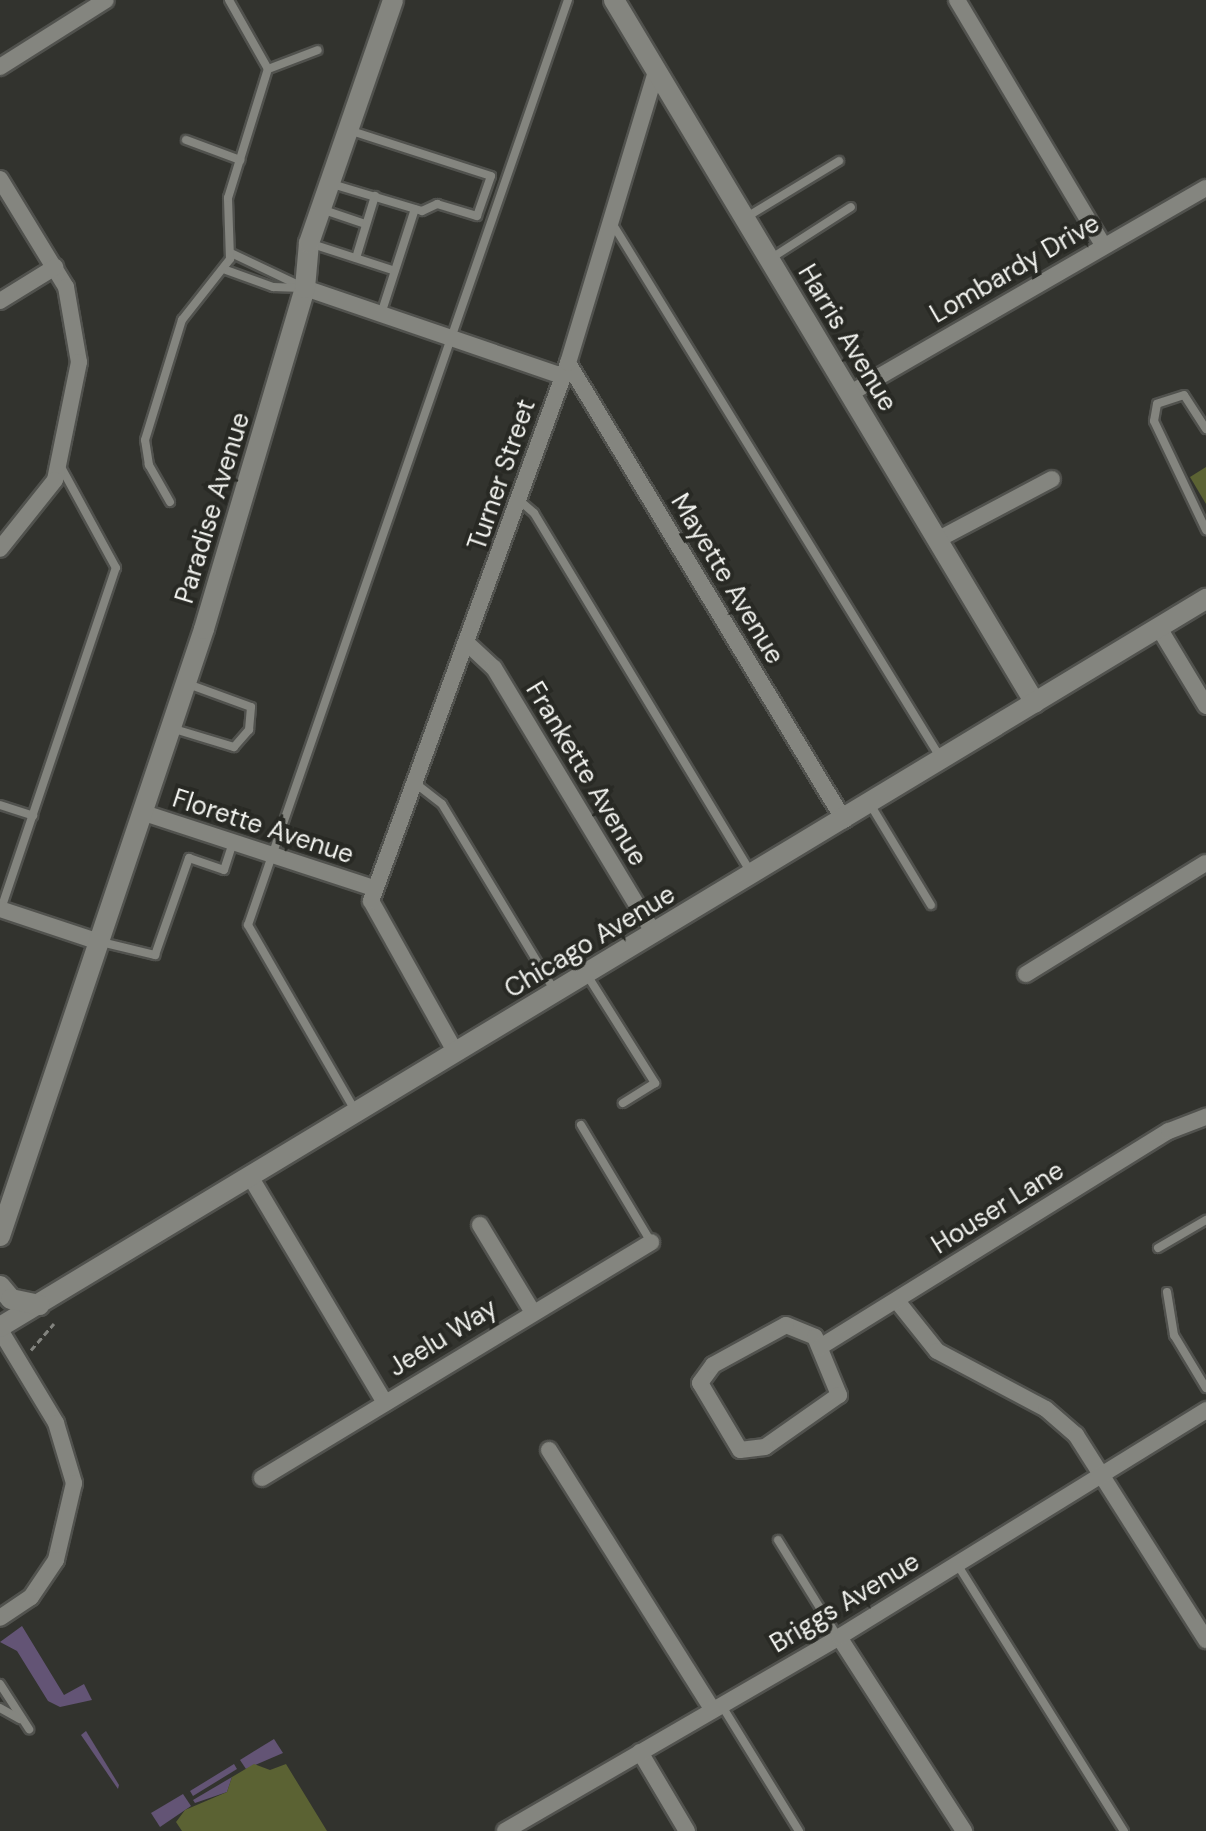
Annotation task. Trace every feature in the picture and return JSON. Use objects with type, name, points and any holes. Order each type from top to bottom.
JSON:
[{"type":"street","points":[[0,67],[107,0]]},
{"type":"street","name":"Paradise Avenue","points":[[0,1236],[96,941],[185,683],[305,288],[309,243],[393,0]]},
{"type":"street","name":"Harris Avenue","points":[[614,0],[1035,703]]},
{"type":"street","points":[[957,0],[1103,245]]},
{"type":"street","name":"Turner Street","points":[[374,888],[468,644],[565,369],[656,71]]},
{"type":"street","points":[[0,179],[55,267],[78,335],[61,467],[41,504],[0,549]]},
{"type":"street","name":"Lombardy Drive","points":[[849,394],[1103,245],[1204,195]]},
{"type":"street","points":[[0,301],[55,267]]},
{"type":"street","points":[[305,288],[451,339],[565,369]]},
{"type":"street","name":"Mayette Avenue","points":[[565,369],[844,820]]},
{"type":"street","points":[[937,540],[1052,479]]},
{"type":"street","name":"Chicago Avenue","points":[[0,1328],[358,1116],[456,1053],[1206,599]]},
{"type":"street","points":[[1159,628],[1206,706]]},
{"type":"street","name":"Frankette Avenue","points":[[468,644],[494,668],[654,933]]},
{"type":"street","name":"Florette Avenue","points":[[141,812],[374,888],[379,918],[456,1053]]},
{"type":"street","points":[[1026,974],[1206,863]]},
{"type":"street","points":[[0,909],[96,941]]},
{"type":"street","name":"Houser Lane","points":[[820,1347],[1169,1131],[1206,1117]]},
{"type":"street","points":[[251,1178],[385,1403]]},
{"type":"street","points":[[480,1225],[532,1311]]},
{"type":"street","name":"Jeelu Way","points":[[262,1478],[532,1311],[651,1242]]},
{"type":"street","points":[[0,1286],[11,1299],[39,1305]]},
{"type":"street","points":[[897,1301],[937,1351],[1046,1409],[1076,1435],[1206,1640]]},
{"type":"street","points":[[786,1325],[808,1329],[820,1347],[840,1389],[831,1406],[755,1452],[730,1444],[700,1393],[713,1365],[786,1325]]},
{"type":"street","points":[[0,1328],[56,1423],[74,1483],[56,1560],[31,1597],[0,1618]]},
{"type":"street","name":"Briggs Avenue","points":[[505,1831],[839,1637],[1099,1473],[1206,1410]]},
{"type":"street","points":[[549,1450],[717,1708]]},
{"type":"street","points":[[839,1637],[964,1831]]},
{"type":"street","points":[[640,1752],[687,1831]]},
{"type":"lane","points":[[170,502],[149,465],[145,440],[182,320],[226,270],[231,253],[228,198],[268,69],[229,0]]},
{"type":"lane","points":[[358,1116],[251,936],[272,855],[568,0]]},
{"type":"lane","points":[[268,69],[318,50]]},
{"type":"lane","points":[[330,183],[415,209],[437,204],[477,216],[491,176],[348,130]]},
{"type":"lane","points":[[186,140],[240,160]]},
{"type":"lane","points":[[745,218],[839,161]]},
{"type":"lane","points":[[356,258],[375,196]]},
{"type":"lane","points":[[769,259],[851,207]]},
{"type":"lane","points":[[321,209],[365,224]]},
{"type":"lane","points":[[381,315],[415,209]]},
{"type":"lane","points":[[612,223],[943,760]]},
{"type":"lane","points":[[309,243],[395,271]]},
{"type":"lane","points":[[231,253],[305,288]]},
{"type":"lane","points":[[226,270],[273,287],[305,288]]},
{"type":"lane","points":[[1206,429],[1184,395],[1157,404],[1154,421],[1206,530]]},
{"type":"lane","points":[[0,909],[116,568],[61,467]]},
{"type":"lane","points":[[518,499],[534,513],[752,875]]},
{"type":"lane","points":[[170,727],[234,747],[249,730],[251,707],[185,683]]},
{"type":"lane","points":[[415,783],[442,804],[556,993]]},
{"type":"lane","points":[[870,804],[931,905]]},
{"type":"lane","points":[[0,805],[33,816]]},
{"type":"lane","points":[[96,941],[155,955],[189,858],[224,870],[233,843]]},
{"type":"lane","points":[[587,974],[655,1083],[623,1103]]},
{"type":"lane","points":[[581,1125],[651,1242]]},
{"type":"lane","points":[[1158,1248],[1206,1220]]},
{"type":"lane","points":[[1167,1292],[1174,1335],[1206,1388]]},
{"type":"lane","points":[[778,1540],[839,1637]]},
{"type":"lane","points":[[957,1564],[1124,1831]]},
{"type":"lane","points":[[0,1684],[29,1729]]},
{"type":"lane","points":[[0,1708],[20,1719]]},
{"type":"lane","points":[[717,1708],[799,1831]]},
{"type":"shaded area","points":[[22,1626],[64,1695],[84,1684],[92,1700],[60,1707],[48,1701],[17,1651],[0,1642]]},
{"type":"shaded area","points":[[86,1731],[119,1785],[118,1789],[81,1735]]},
{"type":"shaded area","points":[[274,1739],[283,1753],[246,1769],[240,1760]]},
{"type":"shaded area","points":[[234,1764],[237,1769],[193,1796],[190,1791]]},
{"type":"shaded area","points":[[232,1777],[227,1792],[195,1803],[193,1800]]},
{"type":"shaded area","points":[[183,1794],[191,1806],[160,1827],[151,1813]]},
{"type":"building","points":[[1206,467],[1206,504],[1190,477]]},
{"type":"building","points":[[254,1764],[270,1770],[286,1764],[327,1831],[182,1831],[176,1822],[185,1810],[227,1792],[232,1777]]}]
